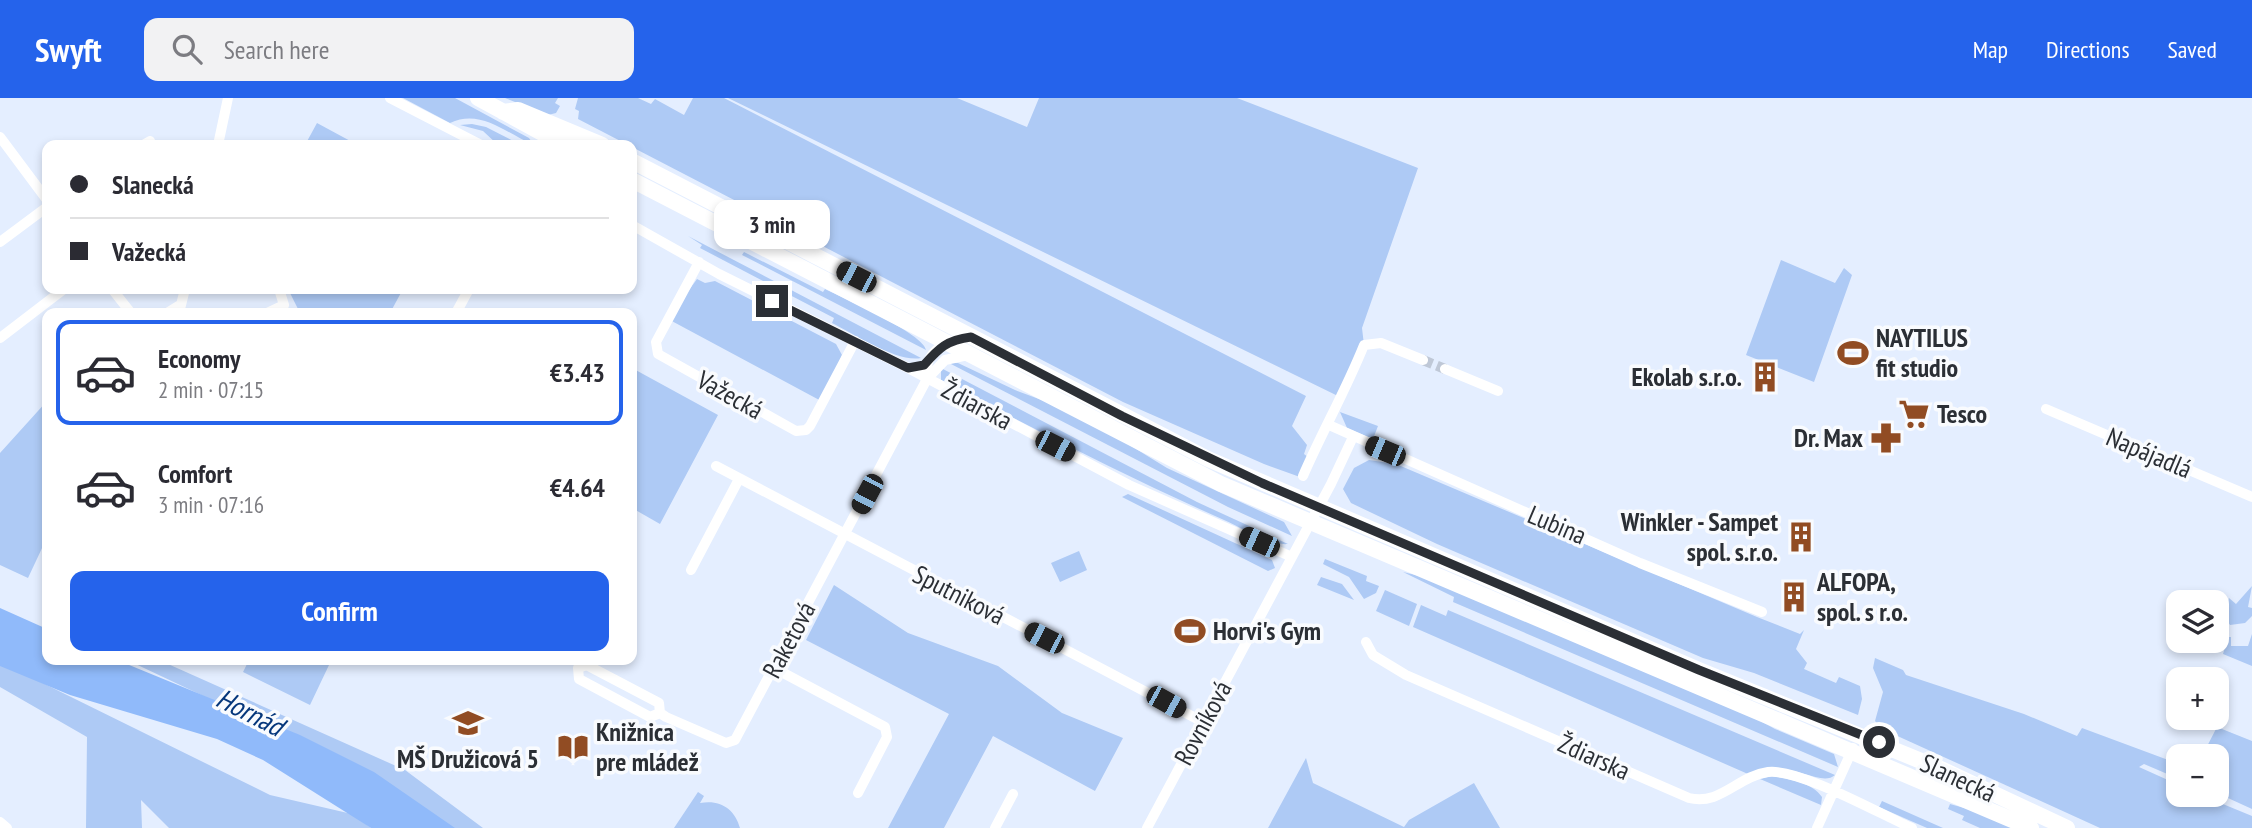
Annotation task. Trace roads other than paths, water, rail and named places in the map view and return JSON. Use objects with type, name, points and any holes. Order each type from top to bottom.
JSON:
[{"type":"main road","points":[[478,98],[503,111],[518,110],[549,138]]},
{"type":"main road","name":"Slanecká","points":[[637,164],[1209,459],[1699,670],[1859,734],[2067,828]]},
{"type":"main road","name":"Slanecká","points":[[637,183],[1173,461],[1310,522],[2031,828]]},
{"type":"street","points":[[219,140],[228,98]]},
{"type":"street","points":[[390,98],[471,140]]},
{"type":"street","points":[[0,137],[42,193]]},
{"type":"street","points":[[0,242],[42,211]]},
{"type":"street","points":[[637,228],[828,330],[855,341],[927,379]]},
{"type":"street","name":"Važecká","points":[[699,262],[656,342],[658,354],[796,431],[806,430],[810,426],[855,341]]},
{"type":"street","points":[[0,338],[57,294]]},
{"type":"street","points":[[116,294],[127,308]]},
{"type":"street","points":[[278,308],[284,305],[281,294]]},
{"type":"street","name":"Raketová","points":[[922,330],[931,345],[927,379]]},
{"type":"street","points":[[908,368],[929,358],[946,343],[971,337]]},
{"type":"street","points":[[1303,476],[1364,345],[1381,342],[1423,360]]},
{"type":"street","name":"Raketová","points":[[587,665],[659,703],[660,713],[717,740],[726,743],[734,740],[927,379],[945,360],[968,355]]},
{"type":"street","points":[[1445,369],[1498,391]]},
{"type":"street","name":"Ždiarska","points":[[927,379],[1129,485],[1292,557]]},
{"type":"street","name":"Napájadlá","points":[[2046,409],[2252,497]]},
{"type":"street","name":"Lubina","points":[[1329,425],[1640,563],[1762,612]]},
{"type":"street","points":[[1319,507],[1353,437]]},
{"type":"street","name":"Sputniková","points":[[716,466],[1203,722]]},
{"type":"street","points":[[691,570],[739,479]]},
{"type":"street","name":"Rovníková","points":[[1147,828],[1319,507]]},
{"type":"street","name":"Ždiarska","points":[[1366,642],[1373,655],[1406,675],[1689,798],[1708,800],[1752,777],[1768,772],[1790,775],[1912,828]]},
{"type":"street","points":[[581,665],[578,668],[579,680],[650,717],[660,713]]},
{"type":"street","points":[[774,668],[885,727],[887,737],[858,793]]},
{"type":"street","points":[[1817,828],[1859,734]]},
{"type":"street","points":[[995,828],[1013,794]]},
{"type":"street","points":[[0,822],[7,828]]},
{"type":"tunnel","points":[[1423,360],[1445,369]]},
{"type":"place","name":"NAYTILUS fit studio","points":[[1853,353]]},
{"type":"place","name":"Ekolab s.r.o.","points":[[1765,377]]},
{"type":"place","name":"Tesco","points":[[1914,414]]},
{"type":"place","name":"Dr. Max","points":[[1886,438]]},
{"type":"place","name":"Winkler - Sampet spol. s.r.o.","points":[[1801,537]]},
{"type":"place","name":"ALFOPA, spol. s r.o.","points":[[1794,597]]},
{"type":"place","name":"Horvi's Gym","points":[[1190,631]]},
{"type":"place","name":"MŠ Družicová 5","points":[[468,723]]},
{"type":"place","name":"Knižnica pre mládež","points":[[573,747]]},
{"type":"water label","name":"Hornád","points":[[250,712]]}]
